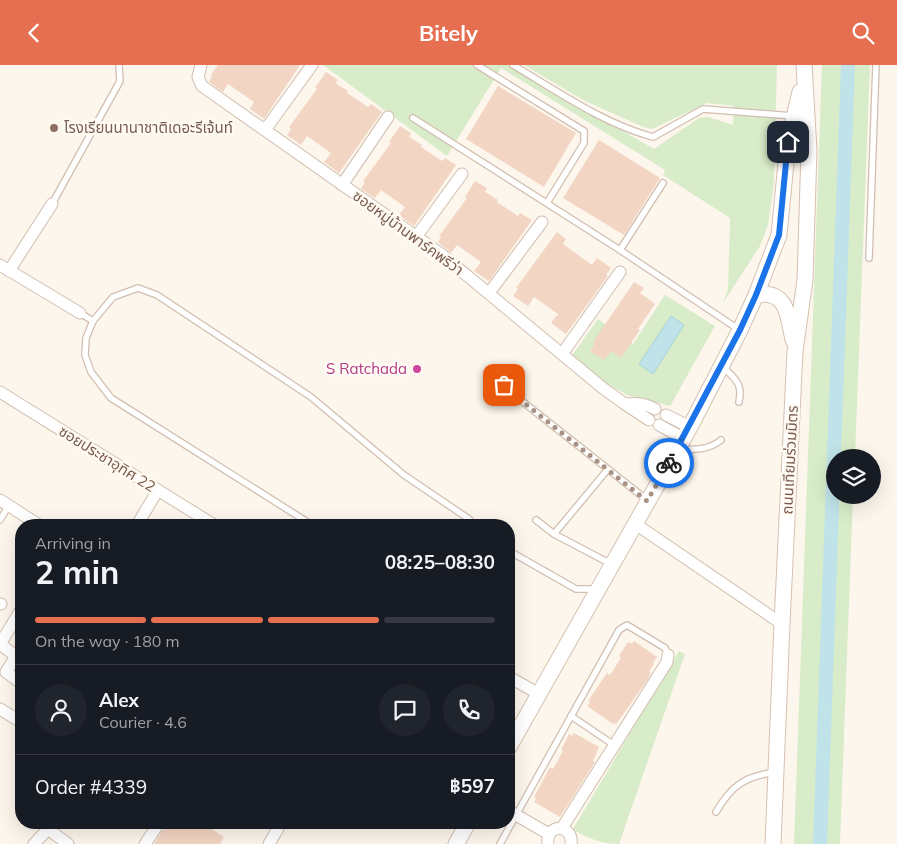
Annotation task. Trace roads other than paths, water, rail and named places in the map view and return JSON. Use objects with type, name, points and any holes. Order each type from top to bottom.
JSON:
[{"type":"street","name":"ซอยหมู่บ้านพาร์คพรีว่า","points":[[201,65],[198,77],[202,86],[441,254],[604,389],[654,423],[683,438]]},
{"type":"street","points":[[265,130],[312,65]]},
{"type":"street","name":"ถนนเทียมร่วมมิตร","points":[[515,736],[683,438],[740,330],[756,295],[779,235],[788,142],[804,71]]},
{"type":"street","name":"ถนนเทียมร่วมมิตร","points":[[773,844],[795,351],[806,280],[809,150],[804,71]]},
{"type":"street","points":[[342,185],[388,117]]},
{"type":"street","points":[[416,237],[462,174]]},
{"type":"street","points":[[52,204],[5,268],[80,313]]},
{"type":"street","points":[[489,293],[542,222]]},
{"type":"street","points":[[562,354],[620,272]]},
{"type":"street","points":[[756,295],[764,293],[774,295],[786,306],[795,351]]},
{"type":"street","name":"ซอยประชาอุทิศ 22","points":[[0,392],[204,519]]},
{"type":"street","points":[[625,404],[646,404],[655,409]]},
{"type":"street","points":[[666,415],[683,438]]},
{"type":"street","points":[[140,519],[158,490]]},
{"type":"street","points":[[4,503],[29,519]]},
{"type":"street","points":[[634,523],[782,624]]},
{"type":"street","points":[[15,620],[0,644],[15,655]]},
{"type":"street","points":[[562,829],[668,655]]},
{"type":"street","points":[[15,658],[6,672],[15,679]]},
{"type":"street","points":[[515,680],[539,694]]},
{"type":"street","points":[[0,709],[15,718]]},
{"type":"street","points":[[515,815],[548,839],[555,829],[562,829],[569,833],[574,843]]},
{"type":"street","points":[[34,844],[48,829],[68,844]]},
{"type":"street","points":[[145,844],[155,829]]},
{"type":"street","points":[[269,844],[278,829]]},
{"type":"street","points":[[456,844],[465,829]]},
{"type":"lane","points":[[52,204],[60,193],[120,81],[119,65]]},
{"type":"lane","points":[[477,65],[584,131],[584,143],[547,203]]},
{"type":"lane","points":[[513,65],[583,106],[637,133],[654,137],[703,109],[794,116]]},
{"type":"lane","points":[[870,258],[876,65]]},
{"type":"lane","points":[[413,118],[620,250],[740,330]]},
{"type":"lane","points":[[620,250],[663,183]]},
{"type":"lane","points":[[303,519],[111,398],[91,372],[85,355],[86,338],[93,321],[113,297],[138,288],[157,295],[311,397],[404,475],[469,519]]},
{"type":"lane","points":[[80,313],[93,321]]},
{"type":"lane","points":[[722,365],[739,384],[741,392],[739,402]]},
{"type":"lane","points":[[513,394],[647,501]]},
{"type":"lane","points":[[683,438],[698,449],[715,445],[721,440]]},
{"type":"lane","points":[[554,535],[608,469]]},
{"type":"lane","points":[[0,520],[4,503]]},
{"type":"lane","points":[[536,520],[554,535],[611,564]]},
{"type":"lane","points":[[515,554],[576,589],[598,589]]},
{"type":"lane","points":[[515,808],[571,716],[619,630],[627,625],[665,648],[668,655]]},
{"type":"lane","points":[[571,716],[614,745]]},
{"type":"lane","points":[[716,813],[723,800],[742,782],[755,775],[775,772]]},
{"type":"lane","points":[[500,844],[506,829]]},
{"type":"water","points":[[671,316],[684,325],[653,374],[639,364]]},
{"type":"waterway","points":[[820,844],[848,65]]},
{"type":"place","name":"โรงเรียนนานาชาติเดอะรีเจ้นท์","points":[[54,128]]},
{"type":"place","name":"S Ratchada","points":[[417,369]]}]
